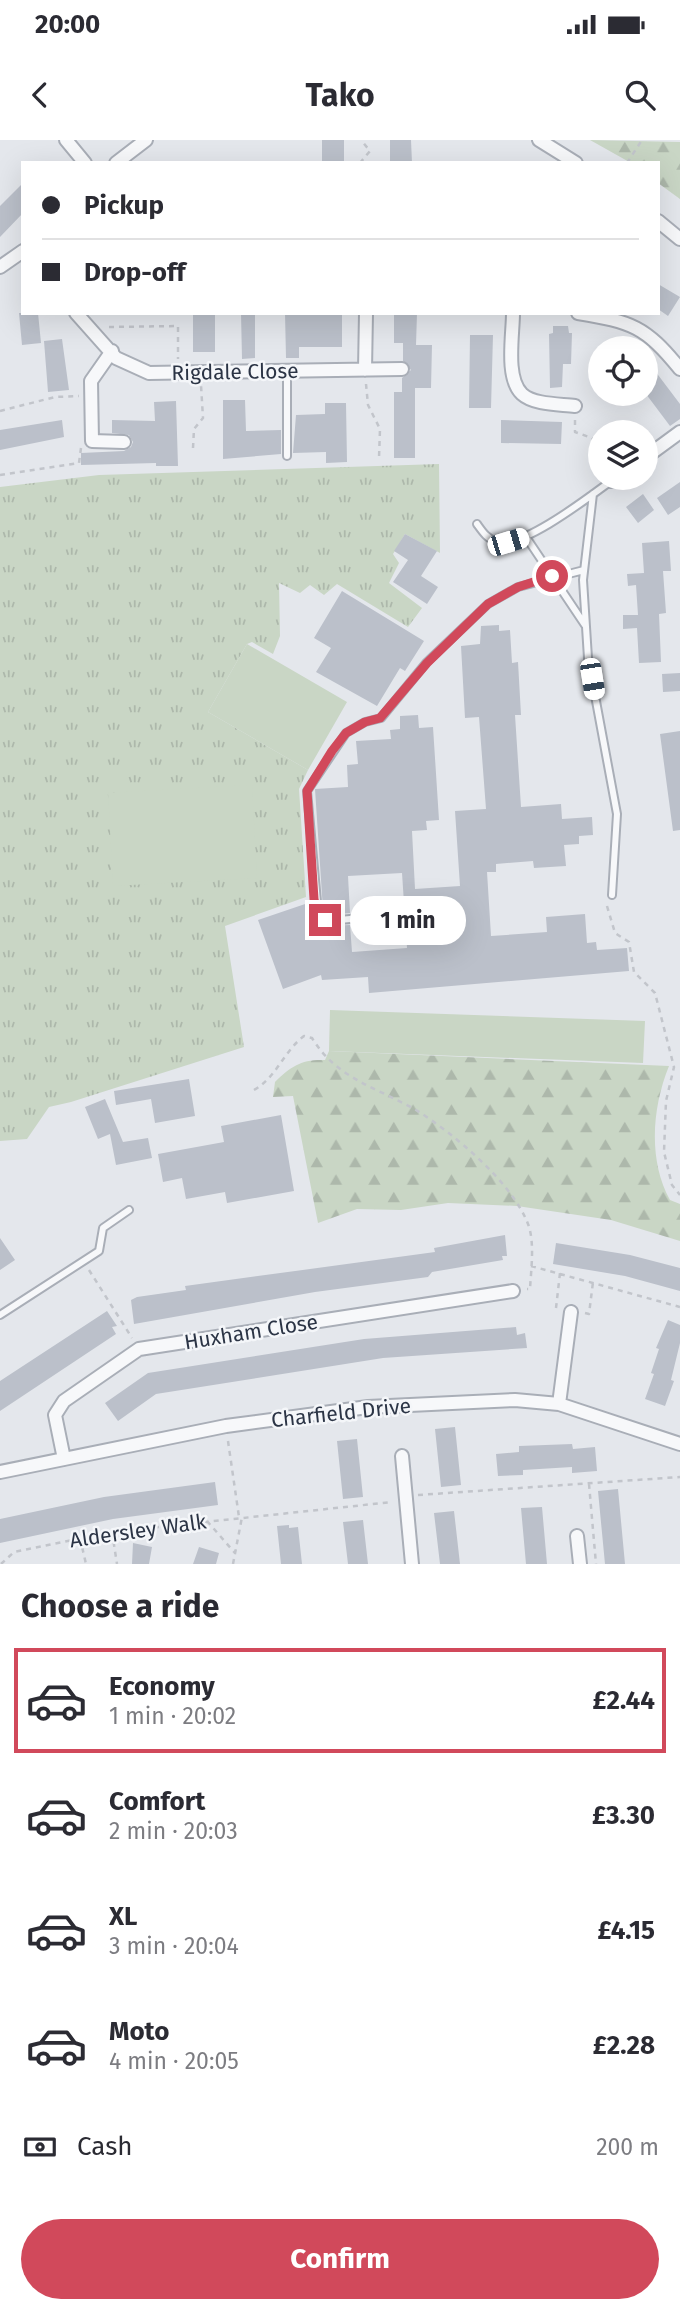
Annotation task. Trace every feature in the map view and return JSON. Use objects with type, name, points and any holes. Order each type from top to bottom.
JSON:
[{"type":"street","points":[[66,140],[83,161]]},
{"type":"street","points":[[119,161],[146,140]]},
{"type":"street","points":[[539,140],[573,161]]},
{"type":"street","points":[[660,223],[680,239]]},
{"type":"street","points":[[0,267],[21,255]]},
{"type":"street","name":"Rigdale Close","points":[[78,315],[116,358],[149,373],[402,369]]},
{"type":"street","points":[[365,370],[366,315]]},
{"type":"street","points":[[513,315],[513,370],[515,383],[523,395],[543,402],[575,406]]},
{"type":"street","points":[[588,315],[635,325],[651,336],[680,369]]},
{"type":"street","points":[[112,351],[91,381],[89,396],[92,441],[124,442]]},
{"type":"street","points":[[658,448],[680,432]]},
{"type":"street","name":"Huxham Close","points":[[64,1459],[55,1415],[64,1401],[138,1350],[513,1291]]},
{"type":"street","points":[[559,1404],[571,1312]]},
{"type":"street","name":"Charfield Drive","points":[[0,1472],[226,1426],[368,1407],[515,1401],[559,1404],[680,1444]]},
{"type":"street","points":[[402,1455],[412,1564]]},
{"type":"street","points":[[577,1536],[580,1564]]},
{"type":"lane","points":[[287,371],[287,456]]},
{"type":"lane","points":[[477,524],[484,535],[497,542],[526,537],[599,490]]},
{"type":"lane","points":[[593,494],[584,570],[586,628],[590,670],[617,814],[612,895]]},
{"type":"lane","points":[[526,537],[586,628]]},
{"type":"lane","points":[[371,917],[329,921],[317,913],[307,791],[314,778],[346,733],[365,722],[380,718],[427,663],[488,604],[518,587],[552,576],[584,570]]},
{"type":"lane","points":[[0,1315],[99,1251],[103,1228],[129,1210]]},
{"type":"path","points":[[361,140],[370,151],[362,161]]},
{"type":"path","points":[[629,161],[642,140]]},
{"type":"path","points":[[112,351],[115,341],[104,327],[178,326],[178,373]]},
{"type":"path","points":[[365,370],[368,405],[380,429],[379,458]]},
{"type":"path","points":[[193,448],[194,429],[203,418],[201,372]]},
{"type":"path","points":[[0,411],[55,397],[89,396]]},
{"type":"path","points":[[575,406],[575,432],[588,437]]},
{"type":"path","points":[[0,475],[79,463],[78,450],[92,441]]},
{"type":"path","points":[[612,895],[606,908],[615,933],[629,942],[634,972],[655,993],[674,1067],[666,1101],[664,1152],[672,1185],[680,1195]]},
{"type":"path","points":[[254,1090],[277,1071],[290,1047],[303,1036],[312,1038],[325,1060],[362,1084],[416,1111],[489,1170],[529,1226],[530,1289],[513,1291]]},
{"type":"path","points":[[83,1261],[138,1350]]},
{"type":"path","points":[[531,1266],[680,1307]]},
{"type":"path","points":[[556,1310],[560,1273]]},
{"type":"path","points":[[589,1314],[593,1281]]},
{"type":"path","points":[[226,1426],[240,1517],[233,1564]]},
{"type":"path","name":"Aldersley Walk","points":[[1,1564],[14,1552],[112,1532],[406,1500],[414,1495],[680,1477]]},
{"type":"path","points":[[589,1482],[596,1564]]},
{"type":"path","points":[[206,1521],[235,1552]]},
{"type":"path","points":[[112,1532],[117,1564]]},
{"type":"path","points":[[80,1538],[86,1564]]},
{"type":"green space","points":[[590,140],[680,142],[680,199],[660,184],[660,161],[627,161]]},
{"type":"green space","points":[[439,464],[440,553],[405,534],[393,554],[399,563],[389,583],[422,608],[408,627],[337,584],[324,595],[310,585],[300,593],[279,583],[280,636],[273,654],[252,642],[247,644],[208,712],[308,770],[299,789],[306,897],[225,926],[244,1047],[49,1107],[27,1139],[0,1141],[0,487],[99,475]]},
{"type":"green space","points":[[247,644],[347,702],[308,770],[208,712]]},
{"type":"green space","points":[[252,785],[257,878],[113,886],[108,793]]},
{"type":"green space","points":[[330,1010],[645,1021],[643,1063],[329,1051]]},
{"type":"green space","points":[[329,1051],[669,1066],[656,1116],[656,1151],[658,1168],[670,1200],[680,1204],[680,1241],[611,1220],[517,1206],[448,1203],[401,1210],[357,1209],[318,1223],[293,1096],[273,1097],[275,1082],[286,1072],[303,1062],[325,1060]]},
{"type":"building","points":[[322,140],[344,140],[344,161],[322,161]]},
{"type":"building","points":[[390,140],[411,140],[412,161],[390,161]]},
{"type":"building","points":[[21,185],[21,215],[0,237],[0,206]]},
{"type":"building","points":[[660,285],[680,297],[668,316],[660,310]]},
{"type":"building","points":[[19,313],[38,315],[41,343],[22,345]]},
{"type":"building","points":[[193,315],[215,315],[215,352],[193,352]]},
{"type":"building","points":[[241,315],[255,315],[255,358],[242,359]]},
{"type":"building","points":[[285,315],[342,315],[342,347],[299,347],[299,358],[286,358]]},
{"type":"building","points":[[394,315],[417,315],[416,345],[432,345],[431,388],[415,388],[415,458],[394,458],[394,392],[402,392],[402,378],[411,370],[403,361],[403,343],[394,343]]},
{"type":"building","points":[[553,326],[568,326],[569,333],[572,333],[571,364],[563,364],[562,387],[550,388],[549,334],[553,333]]},
{"type":"building","points":[[470,335],[493,335],[491,408],[469,408]]},
{"type":"building","points":[[62,339],[69,390],[48,392],[44,341]]},
{"type":"building","points":[[658,375],[680,404],[680,419],[670,426],[655,406],[658,406]]},
{"type":"building","points":[[223,400],[245,400],[246,431],[281,430],[281,454],[223,459]]},
{"type":"building","points":[[176,401],[178,466],[156,466],[156,463],[81,465],[81,453],[124,451],[131,447],[133,442],[129,435],[112,433],[112,420],[155,421],[154,402]]},
{"type":"building","points":[[325,403],[346,403],[347,462],[326,463],[326,452],[293,453],[296,415],[325,414]]},
{"type":"building","points":[[62,420],[64,437],[0,450],[0,430]]},
{"type":"building","points":[[501,420],[562,422],[561,444],[501,443]]},
{"type":"building","points":[[680,482],[680,507],[668,515],[657,498]]},
{"type":"building","points":[[643,494],[654,510],[638,523],[626,507]]},
{"type":"building","points":[[405,534],[437,551],[421,576],[438,587],[427,604],[393,582],[408,560],[394,551]]},
{"type":"building","points":[[669,541],[671,571],[663,571],[666,613],[659,614],[661,662],[639,663],[637,628],[623,629],[623,615],[638,615],[636,585],[628,586],[627,574],[644,573],[642,543]]},
{"type":"building","points":[[342,591],[424,641],[405,671],[400,668],[377,706],[316,672],[331,648],[314,638]]},
{"type":"building","points":[[499,625],[499,631],[510,630],[512,663],[518,662],[521,715],[515,715],[521,807],[561,804],[562,819],[592,817],[593,835],[579,836],[579,844],[564,845],[566,866],[534,868],[533,861],[496,864],[496,872],[487,872],[491,936],[547,932],[546,917],[585,914],[587,943],[596,942],[597,950],[627,948],[629,971],[369,993],[368,977],[322,980],[321,975],[283,989],[258,920],[311,902],[313,916],[326,926],[350,925],[352,952],[407,948],[402,873],[348,876],[350,913],[331,915],[323,910],[315,789],[348,787],[347,765],[358,764],[356,741],[391,739],[390,730],[400,729],[400,716],[418,715],[419,728],[433,727],[439,820],[426,821],[427,830],[412,831],[415,889],[460,886],[455,811],[486,809],[479,717],[465,718],[461,646],[480,644],[481,626]]},
{"type":"building","points":[[680,673],[680,691],[663,692],[662,674]]},
{"type":"building","points":[[680,731],[680,830],[673,831],[660,734]]},
{"type":"building","points":[[189,1079],[195,1116],[155,1123],[151,1099],[116,1105],[114,1091]]},
{"type":"building","points":[[105,1099],[123,1142],[148,1138],[152,1158],[116,1165],[110,1134],[98,1139],[85,1107]]},
{"type":"building","points":[[281,1115],[294,1191],[227,1203],[225,1192],[186,1199],[182,1178],[163,1182],[158,1154],[224,1142],[221,1126]]},
{"type":"building","points":[[505,1235],[507,1256],[502,1256],[503,1260],[432,1272],[428,1277],[315,1292],[134,1324],[131,1300],[137,1297],[186,1290],[185,1286],[435,1252],[434,1248]]},
{"type":"building","points":[[0,1238],[15,1260],[0,1270]]},
{"type":"building","points":[[556,1243],[630,1255],[680,1268],[680,1291],[625,1276],[553,1264]]},
{"type":"building","points":[[107,1311],[117,1326],[112,1327],[116,1334],[0,1411],[0,1381]]},
{"type":"building","points":[[668,1320],[680,1325],[680,1343],[671,1380],[674,1381],[665,1406],[645,1399],[654,1374],[651,1373],[659,1349],[656,1348]]},
{"type":"building","points":[[516,1327],[517,1335],[525,1333],[527,1348],[383,1358],[156,1394],[118,1421],[105,1403],[148,1373],[364,1339]]},
{"type":"building","points":[[455,1427],[461,1485],[441,1487],[435,1429]]},
{"type":"building","points":[[357,1439],[363,1497],[343,1499],[337,1441]]},
{"type":"building","points":[[572,1444],[573,1449],[595,1447],[597,1471],[572,1473],[572,1467],[523,1470],[523,1475],[498,1476],[496,1454],[519,1452],[519,1446]]},
{"type":"building","points":[[215,1482],[218,1505],[113,1519],[0,1543],[0,1519],[104,1497]]},
{"type":"building","points":[[618,1489],[625,1564],[605,1564],[598,1491]]},
{"type":"building","points":[[542,1507],[547,1564],[526,1564],[521,1508]]},
{"type":"building","points":[[454,1511],[460,1564],[440,1564],[434,1513]]},
{"type":"building","points":[[363,1520],[368,1564],[348,1564],[343,1522]]},
{"type":"building","points":[[289,1525],[289,1528],[298,1527],[302,1564],[281,1564],[277,1526]]},
{"type":"building","points":[[133,1543],[152,1547],[149,1564],[132,1564]]},
{"type":"building","points":[[199,1547],[219,1553],[216,1564],[193,1564]]},
{"type":"route","points":[[325,920],[317,913],[314,899],[307,791],[314,778],[346,733],[365,722],[380,718],[400,698],[427,663],[488,604],[518,587],[552,576]]}]
